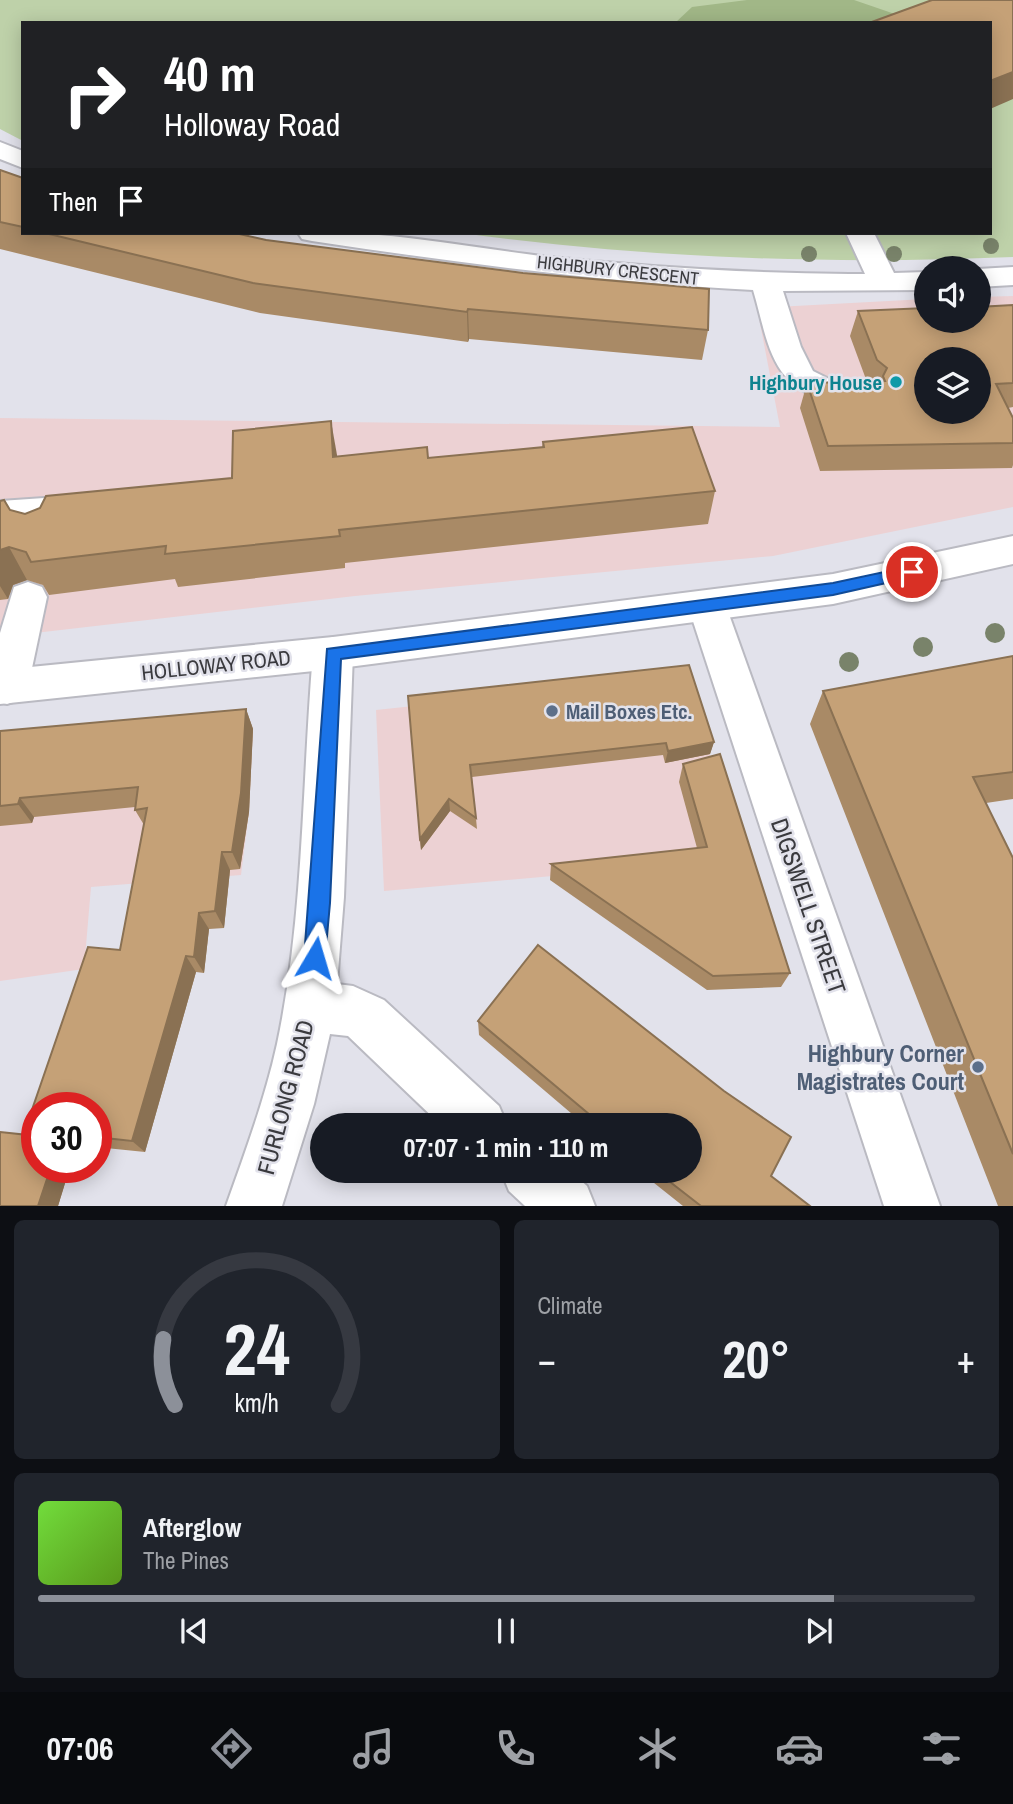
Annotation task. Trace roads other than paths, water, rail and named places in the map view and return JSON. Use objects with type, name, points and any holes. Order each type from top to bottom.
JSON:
[{"type":"main road","points":[[0,150],[21,159]]},
{"type":"main road","name":"HIGHBURY CRESCENT","points":[[327,235],[472,255],[766,284],[914,282]]},
{"type":"main road","points":[[861,235],[884,283]]},
{"type":"main road","points":[[991,277],[1013,276]]},
{"type":"main road","points":[[766,284],[791,360],[802,378],[821,388],[860,395]]},
{"type":"main road","points":[[0,514],[44,511],[41,531]]},
{"type":"main road","name":"HOLLOWAY ROAD","points":[[4,687],[333,653],[833,589],[1013,550]]},
{"type":"main road","points":[[4,687],[28,597]]},
{"type":"main road","name":"DIGSWELL STREET","points":[[707,606],[912,1206]]},
{"type":"main road","name":"FURLONG ROAD","points":[[254,1206],[293,1083],[308,1006],[321,903],[333,653]]},
{"type":"main road","points":[[308,1006],[353,1011],[366,1018],[467,1113]]},
{"type":"main road","points":[[542,1183],[567,1206]]},
{"type":"place","name":"Highbury House","points":[[896,382]]},
{"type":"place","name":"Mail Boxes Etc.","points":[[552,711]]},
{"type":"place","name":"Highbury Corner Magistrates Court","points":[[978,1067]]}]
